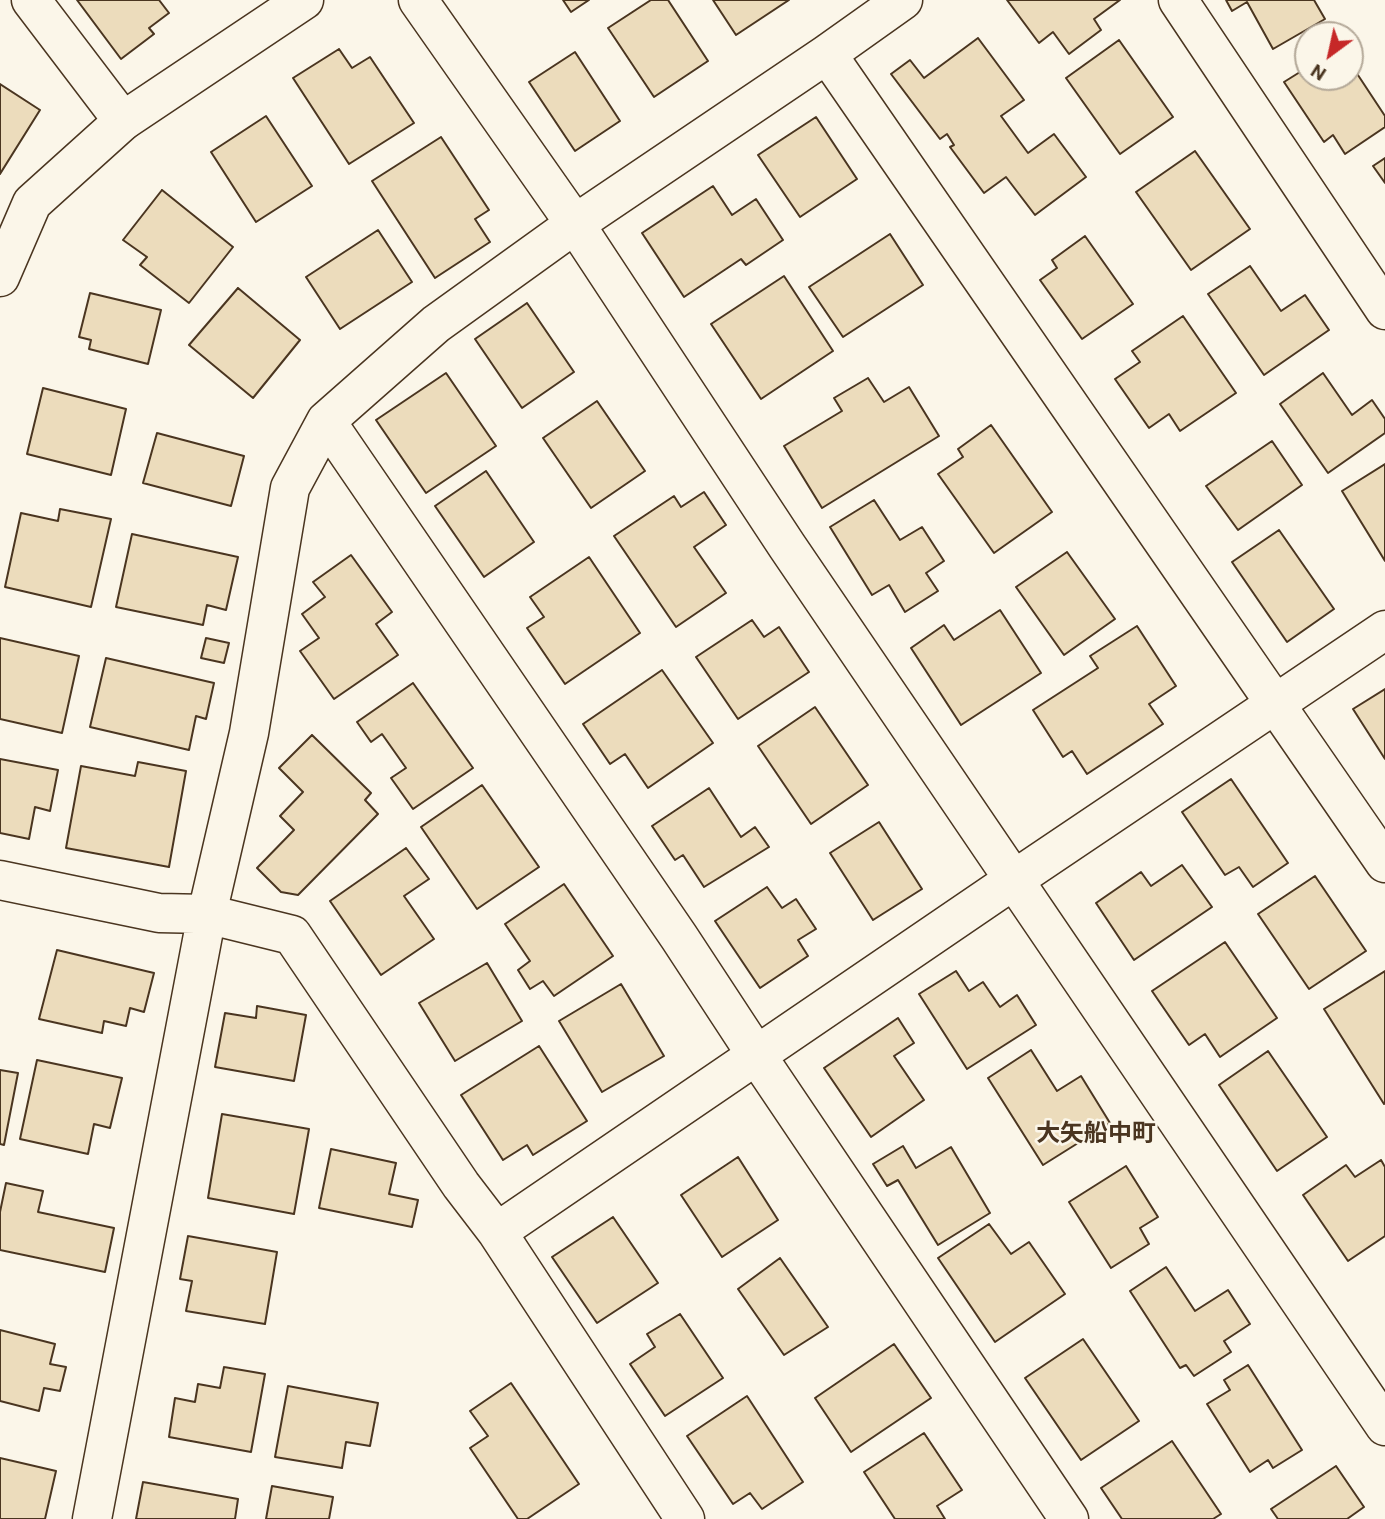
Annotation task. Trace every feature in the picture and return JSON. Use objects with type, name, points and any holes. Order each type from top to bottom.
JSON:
[{"type":"street","points":[[31,0],[123,121]]},
{"type":"street","points":[[0,276],[32,203],[123,121],[304,0]]},
{"type":"street","points":[[418,0],[575,224],[787,546],[1385,1426]]},
{"type":"street","points":[[92,1519],[207,914],[249,733],[290,488],[326,421],[436,324],[575,224],[903,0]]},
{"type":"street","points":[[1178,0],[1385,310]]},
{"type":"street","points":[[827,54],[1385,863]]},
{"type":"street","points":[[326,421],[672,925],[757,1056],[1069,1519]]},
{"type":"street","points":[[498,1233],[1385,630]]},
{"type":"street","points":[[0,880],[159,913],[207,914],[292,935],[461,1185],[498,1233],[685,1519]]},
{"type":"building","points":[[77,0],[159,0],[169,13],[149,28],[154,34],[121,59]]},
{"type":"building","points":[[563,0],[589,0],[571,12]]},
{"type":"building","points":[[651,0],[668,0],[708,61],[654,97],[608,28]]},
{"type":"building","points":[[713,0],[789,0],[736,35]]},
{"type":"building","points":[[1007,0],[1120,0],[1094,19],[1101,30],[1069,54],[1053,32],[1039,43]]},
{"type":"building","points":[[1226,0],[1314,0],[1325,19],[1294,21],[1294,37],[1273,49],[1247,2],[1232,11]]},
{"type":"building","points":[[978,38],[1024,100],[1001,116],[1028,153],[1054,134],[1086,177],[1035,215],[1006,177],[984,193],[950,147],[954,145],[947,134],[940,139],[891,74],[910,60],[924,78]]},
{"type":"building","points":[[1119,40],[1173,117],[1120,154],[1066,78]]},
{"type":"building","points":[[339,49],[352,68],[370,57],[414,123],[349,164],[293,78]]},
{"type":"building","points":[[575,52],[620,121],[575,151],[529,82]]},
{"type":"building","points":[[1294,76],[1294,91],[1364,91],[1364,84],[1385,116],[1385,127],[1345,154],[1333,135],[1324,142],[1284,82]]},
{"type":"building","points":[[0,84],[40,110],[0,174]]},
{"type":"building","points":[[266,116],[312,186],[256,222],[211,152]]},
{"type":"building","points":[[816,117],[857,179],[800,217],[758,155]]},
{"type":"building","points":[[441,137],[489,210],[475,219],[490,242],[435,278],[372,181]]},
{"type":"building","points":[[1195,151],[1250,229],[1191,270],[1136,192]]},
{"type":"building","points":[[1385,158],[1385,183],[1373,166]]},
{"type":"building","points":[[713,186],[732,215],[756,199],[783,240],[746,265],[741,259],[684,297],[642,233]]},
{"type":"building","points":[[162,190],[233,247],[189,303],[140,265],[147,257],[123,240]]},
{"type":"building","points":[[378,230],[412,282],[340,329],[306,277]]},
{"type":"building","points":[[890,234],[923,285],[843,337],[809,287]]},
{"type":"building","points":[[1085,236],[1133,304],[1082,339],[1040,280],[1057,268],[1052,260]]},
{"type":"building","points":[[1250,266],[1281,311],[1305,295],[1329,330],[1264,375],[1208,294]]},
{"type":"building","points":[[784,276],[833,351],[761,399],[711,324]]},
{"type":"building","points":[[238,288],[300,340],[253,398],[189,345]]},
{"type":"building","points":[[90,293],[161,310],[148,364],[89,349],[91,340],[79,337]]},
{"type":"building","points":[[527,303],[574,372],[522,408],[475,339]]},
{"type":"building","points":[[1183,316],[1236,393],[1180,431],[1169,414],[1149,428],[1115,379],[1140,362],[1132,351]]},
{"type":"building","points":[[446,373],[496,446],[426,493],[376,420]]},
{"type":"building","points":[[1323,373],[1352,415],[1372,400],[1385,419],[1385,433],[1328,473],[1280,404]]},
{"type":"building","points":[[868,378],[884,402],[909,387],[939,436],[822,508],[784,446],[842,411],[834,398]]},
{"type":"building","points":[[43,388],[126,409],[111,475],[27,454]]},
{"type":"building","points":[[597,401],[645,471],[591,508],[543,438]]},
{"type":"building","points":[[991,425],[1052,512],[994,553],[938,474],[963,457],[958,449]]},
{"type":"building","points":[[157,433],[244,456],[231,506],[143,483]]},
{"type":"building","points":[[1272,441],[1302,485],[1238,530],[1206,486]]},
{"type":"building","points":[[1385,464],[1385,561],[1342,491]]},
{"type":"building","points":[[486,471],[534,542],[484,577],[435,506]]},
{"type":"building","points":[[704,492],[726,525],[694,547],[726,593],[676,627],[614,536],[674,496],[681,507]]},
{"type":"building","points":[[874,500],[900,540],[922,527],[944,561],[926,573],[938,591],[905,612],[889,585],[872,595],[830,527]]},
{"type":"building","points":[[60,509],[111,519],[91,607],[5,587],[21,513],[58,521]]},
{"type":"building","points":[[1279,530],[1334,609],[1287,642],[1232,562]]},
{"type":"building","points":[[132,534],[238,557],[226,610],[207,605],[203,625],[116,607]]},
{"type":"building","points":[[1067,552],[1115,619],[1064,655],[1016,587]]},
{"type":"building","points":[[351,555],[392,612],[376,624],[398,655],[334,699],[300,651],[319,638],[302,614],[325,597],[313,582]]},
{"type":"building","points":[[589,557],[640,633],[565,684],[527,628],[544,617],[530,597]]},
{"type":"building","points":[[1000,610],[1041,673],[961,725],[911,648],[944,625],[954,640]]},
{"type":"building","points":[[752,620],[764,637],[779,627],[809,672],[738,719],[696,657]]},
{"type":"building","points":[[1137,626],[1176,686],[1149,704],[1163,724],[1087,774],[1072,751],[1063,757],[1033,710],[1098,668],[1090,656]]},
{"type":"building","points":[[0,638],[79,656],[62,733],[0,719]]},
{"type":"building","points":[[206,638],[229,643],[224,663],[201,658]]},
{"type":"building","points":[[106,658],[214,683],[206,719],[196,716],[189,750],[90,727]]},
{"type":"building","points":[[662,670],[713,743],[648,788],[625,754],[610,764],[583,724]]},
{"type":"building","points":[[413,683],[473,768],[413,809],[391,778],[406,768],[382,734],[371,742],[357,722]]},
{"type":"building","points":[[1385,689],[1385,759],[1353,709]]},
{"type":"building","points":[[815,707],[868,785],[811,824],[758,746]]},
{"type":"building","points":[[312,735],[371,793],[365,800],[378,814],[298,895],[281,892],[257,868],[294,830],[280,816],[303,792],[279,768]]},
{"type":"building","points":[[0,759],[58,770],[50,811],[35,807],[29,839],[0,833]]},
{"type":"building","points":[[138,762],[186,771],[169,867],[66,848],[81,766],[135,776]]},
{"type":"building","points":[[1231,779],[1288,863],[1253,887],[1239,867],[1225,875],[1182,812]]},
{"type":"building","points":[[482,785],[539,867],[477,909],[421,827]]},
{"type":"building","points":[[709,788],[741,837],[755,827],[769,847],[704,887],[683,855],[675,860],[652,826]]},
{"type":"building","points":[[879,822],[922,889],[873,920],[830,853]]},
{"type":"building","points":[[406,848],[429,879],[404,896],[434,939],[381,975],[330,901]]},
{"type":"building","points":[[1182,865],[1212,907],[1134,960],[1096,903],[1141,872],[1151,886]]},
{"type":"building","points":[[1315,876],[1366,951],[1309,989],[1258,914]]},
{"type":"building","points":[[564,884],[613,956],[554,996],[543,981],[530,989],[518,970],[530,961],[505,924]]},
{"type":"building","points":[[767,887],[782,908],[796,899],[816,929],[798,940],[808,956],[760,988],[715,921]]},
{"type":"building","points":[[1225,942],[1277,1018],[1220,1057],[1205,1034],[1189,1045],[1152,991]]},
{"type":"building","points":[[57,950],[154,973],[144,1012],[130,1008],[126,1026],[104,1021],[102,1033],[39,1019]]},
{"type":"building","points":[[487,963],[522,1021],[455,1061],[419,1003]]},
{"type":"building","points":[[956,971],[969,991],[983,982],[1000,1007],[1017,995],[1036,1025],[967,1069],[919,994]]},
{"type":"building","points":[[1385,971],[1385,1103],[1384,1104],[1324,1009]]},
{"type":"building","points":[[621,984],[664,1056],[602,1092],[559,1021]]},
{"type":"building","points":[[257,1006],[306,1015],[294,1081],[215,1067],[225,1013],[256,1018]]},
{"type":"building","points":[[898,1018],[914,1043],[894,1056],[924,1100],[871,1137],[824,1068]]},
{"type":"building","points":[[539,1046],[587,1121],[533,1155],[527,1145],[503,1160],[461,1095]]},
{"type":"building","points":[[1031,1050],[1057,1091],[1081,1076],[1110,1123],[1043,1165],[988,1078]]},
{"type":"building","points":[[1268,1051],[1327,1137],[1277,1171],[1219,1085]]},
{"type":"building","points":[[37,1060],[122,1078],[110,1128],[94,1124],[88,1154],[20,1139]]},
{"type":"building","points":[[0,1070],[18,1073],[4,1145],[0,1144]]},
{"type":"building","points":[[222,1114],[309,1129],[294,1214],[208,1198]]},
{"type":"building","points":[[903,1146],[916,1168],[951,1147],[990,1213],[938,1245],[898,1180],[887,1186],[873,1164]]},
{"type":"building","points":[[331,1149],[396,1163],[389,1194],[418,1200],[412,1227],[319,1208]]},
{"type":"building","points":[[738,1157],[778,1220],[722,1257],[681,1195]]},
{"type":"building","points":[[1381,1160],[1385,1167],[1385,1236],[1348,1261],[1303,1195],[1346,1165],[1355,1177]]},
{"type":"building","points":[[1126,1166],[1158,1217],[1140,1228],[1149,1244],[1111,1268],[1069,1202]]},
{"type":"building","points":[[6,1183],[43,1191],[38,1212],[114,1228],[105,1272],[0,1250],[0,1212]]},
{"type":"building","points":[[613,1217],[658,1283],[597,1323],[552,1257]]},
{"type":"building","points":[[989,1224],[1011,1254],[1029,1242],[1065,1294],[995,1342],[938,1258]]},
{"type":"building","points":[[188,1236],[277,1252],[265,1324],[186,1311],[192,1281],[180,1279]]},
{"type":"building","points":[[780,1258],[828,1327],[784,1355],[738,1289]]},
{"type":"building","points":[[1166,1267],[1195,1311],[1228,1290],[1250,1324],[1224,1341],[1231,1352],[1194,1376],[1186,1365],[1180,1368],[1130,1291]]},
{"type":"building","points":[[680,1314],[723,1378],[665,1416],[630,1364],[655,1347],[647,1334]]},
{"type":"building","points":[[0,1330],[55,1344],[50,1364],[66,1367],[60,1391],[44,1388],[39,1411],[0,1401]]},
{"type":"building","points":[[1083,1339],[1139,1421],[1081,1460],[1025,1378]]},
{"type":"building","points":[[894,1344],[931,1398],[851,1452],[815,1398]]},
{"type":"building","points":[[1248,1365],[1302,1450],[1273,1468],[1268,1460],[1250,1472],[1207,1404],[1230,1390],[1224,1380]]},
{"type":"building","points":[[224,1367],[265,1374],[251,1452],[169,1437],[175,1398],[195,1402],[198,1384],[220,1388]]},
{"type":"building","points":[[511,1383],[579,1484],[527,1519],[518,1519],[470,1448],[488,1436],[470,1411]]},
{"type":"building","points":[[288,1386],[378,1403],[370,1446],[346,1442],[342,1468],[275,1457]]},
{"type":"building","points":[[747,1396],[803,1482],[762,1509],[750,1493],[733,1504],[687,1436]]},
{"type":"building","points":[[924,1433],[962,1490],[937,1506],[945,1519],[895,1519],[864,1472]]},
{"type":"building","points":[[1172,1441],[1221,1514],[1213,1519],[1122,1519],[1101,1488]]},
{"type":"building","points":[[0,1458],[56,1471],[45,1519],[0,1519]]},
{"type":"building","points":[[1336,1466],[1364,1507],[1347,1519],[1278,1519],[1271,1509]]},
{"type":"building","points":[[143,1482],[238,1499],[235,1519],[136,1519]]},
{"type":"building","points":[[272,1486],[333,1497],[329,1519],[266,1519]]},
{"type":"district","name":"大矢船中町","points":[[1096,1135]]}]
